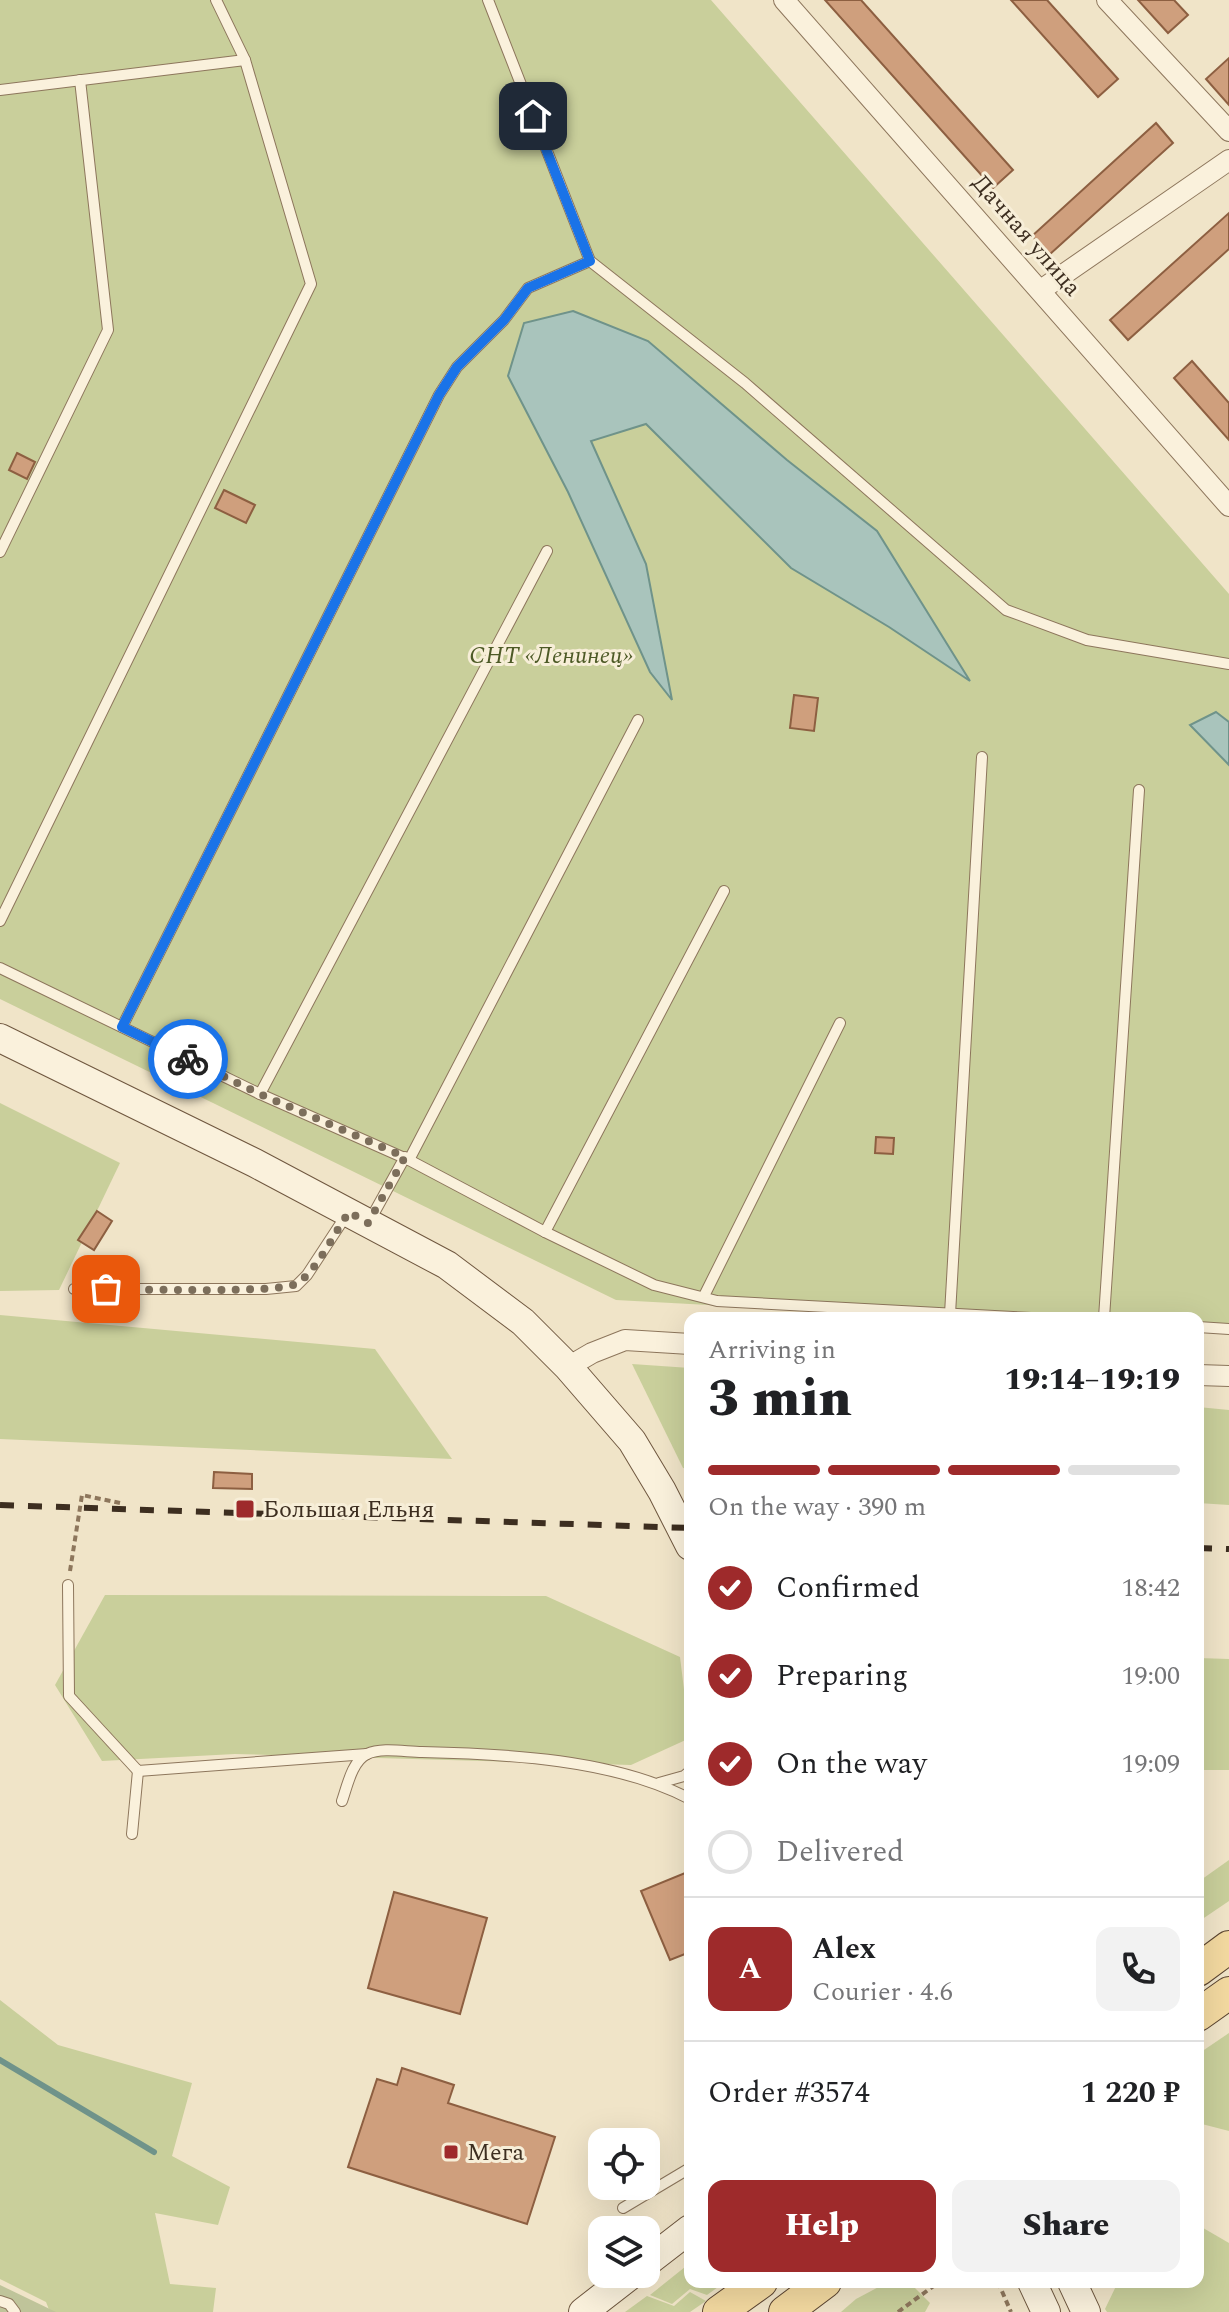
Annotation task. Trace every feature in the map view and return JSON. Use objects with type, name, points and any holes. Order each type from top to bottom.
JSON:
[{"type":"main road","points":[[0,1038],[447,1265],[523,1322],[568,1367],[632,1441],[684,1534]]},
{"type":"main road","points":[[1204,1966],[1229,1947]]},
{"type":"main road","points":[[1204,2011],[1229,1993]]},
{"type":"main road","points":[[660,2252],[684,2234]]},
{"type":"main road","points":[[583,2312],[614,2288]]},
{"type":"main road","points":[[719,2312],[753,2288]]},
{"type":"main road","points":[[785,2312],[817,2288]]},
{"type":"main road","points":[[1035,2288],[1046,2312]]},
{"type":"main road","points":[[1075,2288],[1086,2312]]},
{"type":"street","name":"Дачная улица","points":[[784,0],[1229,506]]},
{"type":"street","points":[[1107,0],[1229,131]]},
{"type":"street","points":[[1041,290],[1229,160]]},
{"type":"street","points":[[568,1367],[625,1340],[684,1344]]},
{"type":"street","points":[[1204,1375],[1229,1376]]},
{"type":"lane","points":[[0,921],[311,284],[245,60],[216,0]]},
{"type":"lane","points":[[488,0],[590,261],[745,383],[1006,610],[1087,640],[1229,664]]},
{"type":"lane","points":[[0,90],[245,60]]},
{"type":"lane","points":[[0,552],[108,330],[80,80]]},
{"type":"lane","points":[[122,1027],[439,395],[457,367],[504,320],[528,288],[590,261]]},
{"type":"lane","points":[[260,1094],[547,551]]},
{"type":"lane","points":[[74,1289],[266,1289],[296,1286],[307,1275],[407,1158],[638,720]]},
{"type":"lane","points":[[950,1312],[982,757]]},
{"type":"lane","points":[[1104,1312],[1139,790]]},
{"type":"lane","points":[[545,1232],[724,891]]},
{"type":"lane","points":[[0,968],[260,1094],[407,1158],[545,1232],[654,1285],[717,1301],[914,1312]]},
{"type":"lane","points":[[704,1296],[840,1023]]},
{"type":"lane","points":[[1204,1327],[1229,1329]]},
{"type":"lane","points":[[68,1585],[69,1696],[138,1771],[132,1834]]},
{"type":"lane","points":[[138,1771],[384,1751],[459,1753],[572,1764],[659,1783],[684,1796]]},
{"type":"lane","points":[[342,1801],[356,1764],[367,1754]]},
{"type":"lane","points":[[659,1783],[684,1775]]},
{"type":"lane","points":[[623,2208],[684,2172]]},
{"type":"lane","points":[[0,2301],[9,2304],[15,2312]]},
{"type":"path","points":[[68,1585],[82,1495],[120,1503]]},
{"type":"path","points":[[898,2312],[931,2288]]},
{"type":"path","points":[[1001,2288],[1011,2312]]},
{"type":"green space","name":"СНТ «Ленинец»","points":[[0,0],[711,0],[1229,594],[1229,1333],[1204,1331],[1204,1312],[837,1312],[616,1300],[0,999]]},
{"type":"green space","points":[[0,1103],[120,1163],[59,1290],[0,1291]]},
{"type":"green space","points":[[0,1315],[375,1349],[452,1459],[0,1439]]},
{"type":"green space","points":[[632,1364],[684,1368],[683,1468]]},
{"type":"green space","points":[[1204,1408],[1229,1410],[1229,1505],[1204,1503]]},
{"type":"green space","points":[[105,1595],[546,1596],[680,1657],[684,1689],[684,1741],[631,1765],[235,1754],[102,1761],[55,1685]]},
{"type":"green space","points":[[1204,1658],[1229,1659],[1229,1770],[1204,1770]]},
{"type":"green space","points":[[1229,1860],[1229,1901],[1204,1918],[1204,1878]]},
{"type":"green space","points":[[0,2000],[58,2045],[192,2083],[172,2156],[230,2187],[218,2225],[155,2213],[170,2284],[216,2288],[213,2312],[50,2312],[46,2302],[0,2279]]},
{"type":"green space","points":[[1229,2033],[1229,2131],[1204,2125],[1204,2050]]},
{"type":"green space","points":[[1204,2228],[1229,2243],[1229,2312],[1107,2312],[1105,2309],[1115,2288],[1204,2288]]},
{"type":"green space","points":[[684,2268],[684,2288],[717,2288],[707,2295],[690,2289],[672,2304],[650,2295]]},
{"type":"green space","points":[[0,2285],[56,2312],[0,2312]]},
{"type":"green space","points":[[877,2288],[915,2288],[930,2303],[925,2312],[841,2312],[856,2299]]},
{"type":"green space","points":[[690,2292],[706,2301],[690,2312],[625,2312],[647,2296],[674,2306]]},
{"type":"water","points":[[573,311],[648,341],[787,460],[877,531],[970,681],[889,627],[791,568],[646,424],[591,441],[646,564],[672,700],[650,672],[568,492],[508,376],[524,323]]},
{"type":"water","points":[[1216,712],[1229,722],[1229,765],[1190,725]]},
{"type":"building","points":[[825,0],[861,0],[1013,170],[993,188]]},
{"type":"building","points":[[1011,0],[1047,0],[1118,79],[1098,97]]},
{"type":"building","points":[[1138,0],[1174,0],[1188,15],[1168,33]]},
{"type":"building","points":[[1229,58],[1229,105],[1206,79]]},
{"type":"building","points":[[1156,123],[1173,143],[1049,255],[1032,236]]},
{"type":"building","points":[[1229,213],[1229,249],[1128,340],[1110,320]]},
{"type":"building","points":[[1192,361],[1229,403],[1229,440],[1174,378]]},
{"type":"building","points":[[17,453],[35,462],[27,479],[9,470]]},
{"type":"building","points":[[224,490],[255,505],[246,523],[215,508]]},
{"type":"building","points":[[794,695],[818,698],[814,731],[790,728]]},
{"type":"building","points":[[876,1137],[894,1138],[893,1154],[875,1153]]},
{"type":"building","points":[[97,1211],[112,1221],[94,1250],[78,1240]]},
{"type":"building","points":[[214,1472],[252,1474],[252,1489],[213,1488]]},
{"type":"building","points":[[684,1873],[684,1954],[670,1960],[641,1891]]},
{"type":"building","points":[[394,1892],[487,1918],[460,2014],[368,1988]]},
{"type":"building","name":"Мега","points":[[402,2068],[454,2085],[448,2103],[555,2137],[527,2224],[348,2167],[377,2079],[397,2085]]},
{"type":"waterway","points":[[0,2060],[154,2152]]},
{"type":"railway","points":[[0,1505],[684,1528]]},
{"type":"railway","points":[[1204,1548],[1229,1549]]},
{"type":"way so far","points":[[106,1289],[266,1289],[296,1286],[307,1275],[349,1212],[368,1223],[405,1157],[188,1059]]},
{"type":"place","name":"Большая Ельня","points":[[245,1509]]},
{"type":"place","name":"Мега","points":[[451,2152]]},
{"type":"route","points":[[188,1059],[122,1027],[439,395],[457,367],[504,320],[528,288],[590,261],[533,116]]}]
